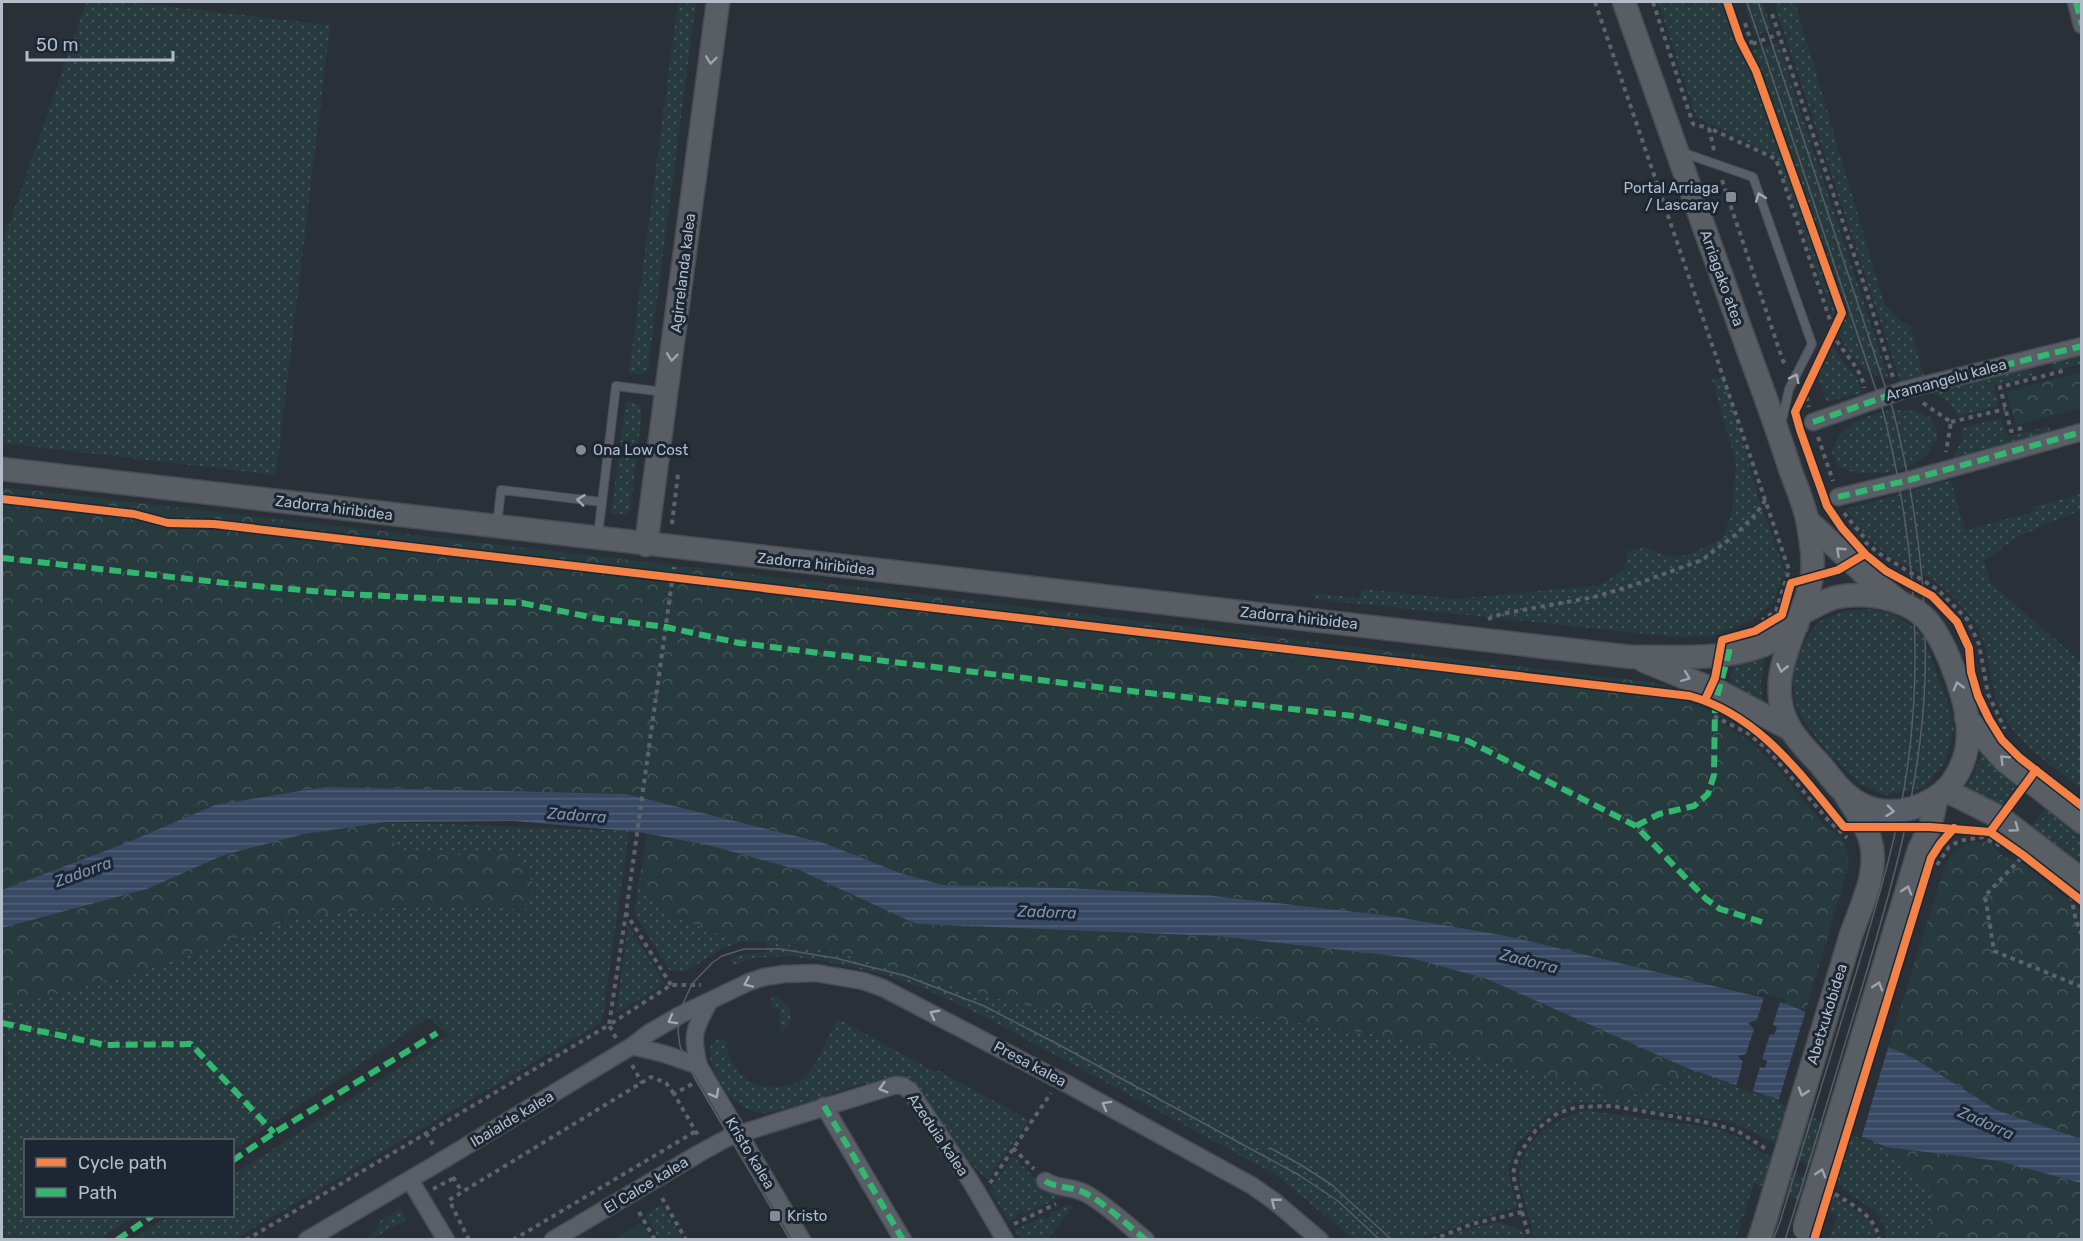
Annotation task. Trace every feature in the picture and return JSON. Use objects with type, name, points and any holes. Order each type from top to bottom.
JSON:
[{"type":"main road","name":"Agirrelanda kalea","points":[[646,545],[718,2]]},
{"type":"main road","name":"Arriagako atea","points":[[1624,2],[1808,521],[1812,577],[1800,619]]},
{"type":"main road","name":"Zadorra hiribidea","points":[[2,469],[1632,657],[1699,656],[1760,646],[1800,619],[1836,597],[1881,597],[1900,603],[1925,618],[1950,657],[1968,734],[1964,758],[1958,774],[1941,793],[1900,813],[1857,802],[1844,793],[1790,729],[1778,694],[1779,681],[1786,649],[1800,619]]},
{"type":"main road","name":"Arriagako atea","points":[[1808,521],[1855,554],[1900,603]]},
{"type":"main road","name":"Zadorra hiribidea","points":[[1632,657],[1710,687],[1790,729]]},
{"type":"main road","name":"Zadorra hiribidea","points":[[1966,718],[2005,761],[2082,822]]},
{"type":"main road","name":"Abetxukobidea","points":[[1762,1229],[1872,867],[1873,852],[1856,833],[1844,793]]},
{"type":"main road","points":[[1802,1234],[1919,850],[1930,827],[1941,793],[2001,818],[2072,886]]},
{"type":"street","points":[[2076,2],[2082,25]]},
{"type":"street","name":"Aramangelu kalea","points":[[1813,422],[1904,390],[2082,346]]},
{"type":"street","points":[[1838,497],[2082,432]]},
{"type":"street","name":"Presa kalea","points":[[712,1000],[765,977],[784,974],[816,974],[863,981],[882,988],[927,1010],[1060,1087],[1251,1185],[1320,1239]]},
{"type":"street","name":"Ibaialde kalea","points":[[307,1239],[632,1046],[649,1033],[712,1000]]},
{"type":"street","name":"Kristo kalea","points":[[712,1000],[695,1031],[693,1044],[699,1066],[802,1239]]},
{"type":"street","points":[[632,1046],[699,1066]]},
{"type":"street","name":"Azeduia kalea","points":[[740,1133],[890,1085],[903,1086],[910,1091],[1005,1234]]},
{"type":"street","points":[[824,1106],[903,1239]]},
{"type":"street","name":"El Calce kalea","points":[[553,1239],[698,1154],[740,1133]]},
{"type":"street","points":[[410,1179],[446,1239]]},
{"type":"street","points":[[1045,1181],[1051,1185],[1074,1188],[1086,1193],[1146,1239]]},
{"type":"lane","points":[[1676,150],[1753,177],[1757,188],[1812,344],[1789,390],[1779,434]]},
{"type":"lane","points":[[598,539],[616,386],[667,393]]},
{"type":"lane","points":[[497,527],[501,490],[602,502]]},
{"type":"path","points":[[1594,2],[1789,570],[1776,610],[1761,621]]},
{"type":"path","points":[[1653,2],[1693,124],[1709,128]]},
{"type":"path","points":[[1772,14],[1866,290],[1893,377],[1904,390],[1951,422],[2006,409]]},
{"type":"path","points":[[1745,23],[1745,43],[1748,55]]},
{"type":"path","points":[[1745,43],[1779,34]]},
{"type":"path","points":[[1829,338],[1838,321]]},
{"type":"path","points":[[2011,431],[2000,387],[2072,369]]},
{"type":"path","points":[[1799,404],[1810,379]]},
{"type":"path","points":[[1813,422],[1843,512],[1867,541]]},
{"type":"path","points":[[1942,471],[1951,422]]},
{"type":"path","points":[[1493,622],[1481,621],[1501,614],[1605,594],[1702,560],[1735,535],[1756,514],[1766,499]]},
{"type":"path","points":[[246,1239],[609,1025],[678,524],[650,520]]},
{"type":"path","points":[[660,576],[684,579]]},
{"type":"path","points":[[1755,631],[1782,615],[1791,583],[1812,577]]},
{"type":"path","points":[[1918,588],[1932,596],[1944,609]]},
{"type":"path","points":[[1714,716],[1758,741],[1827,820],[1856,833]]},
{"type":"path","points":[[1993,726],[2002,740]]},
{"type":"path","points":[[1753,727],[1767,738],[1799,773],[1844,827],[1856,833]]},
{"type":"path","points":[[1974,829],[1990,832],[2031,861]]},
{"type":"path","points":[[1928,870],[1936,851]]},
{"type":"path","points":[[2024,855],[1985,896],[1994,951],[2082,987]]},
{"type":"path","points":[[2072,886],[2082,901]]},
{"type":"path","points":[[2072,886],[2076,921],[2082,935]]},
{"type":"path","points":[[626,914],[671,985]]},
{"type":"path","points":[[469,1239],[448,1200],[651,1077],[666,1083],[674,1094]]},
{"type":"path","points":[[1042,1086],[1060,1087]]},
{"type":"path","points":[[994,1176],[1060,1087]]},
{"type":"path","points":[[1530,1239],[1513,1174],[1517,1157],[1536,1130],[1558,1113],[1577,1107],[1612,1106],[1700,1121],[1736,1130],[1766,1149]]},
{"type":"path","points":[[513,1239],[696,1131]]},
{"type":"path","points":[[1013,1148],[1045,1181]]},
{"type":"path","points":[[1827,1198],[1828,1187],[1865,1213],[1878,1228],[1879,1239]]},
{"type":"path","points":[[662,1198],[686,1239]]},
{"type":"path","points":[[1005,1234],[1057,1203]]},
{"type":"path","points":[[639,1212],[655,1239]]},
{"type":"path","points":[[1432,1239],[1472,1224],[1522,1212]]},
{"type":"green space","points":[[86,2],[127,2],[330,25],[276,475],[2,443],[2,245]]},
{"type":"green space","points":[[678,2],[696,2],[648,369],[641,374],[629,373]]},
{"type":"green space","points":[[1658,2],[1725,2],[1739,42],[1747,56],[1835,312],[1833,316],[1776,156],[1696,117]]},
{"type":"green space","points":[[1744,2],[1762,2],[1772,29],[1755,35]]},
{"type":"green space","points":[[1774,2],[1795,2],[1884,303],[1897,318],[1910,326],[1924,377],[1901,383]]},
{"type":"green space","points":[[1778,43],[1889,379],[1863,368],[1847,349],[1838,332],[1845,314],[1752,51]]},
{"type":"green space","points":[[1832,346],[1857,377],[1862,393],[1826,402],[1818,375]]},
{"type":"green space","points":[[2081,353],[2081,364],[2053,371],[2050,361]]},
{"type":"green space","points":[[2031,367],[2033,375],[1993,386],[1999,406],[1959,416],[1948,402],[1932,393]]},
{"type":"green space","points":[[2081,372],[2081,408],[2016,425],[2007,392]]},
{"type":"green space","points":[[1724,377],[1758,496],[1785,572],[1773,603],[1757,616],[1710,637],[1676,637],[1313,599],[1313,593],[1358,598],[1363,589],[1456,599],[1601,585],[1624,569],[1628,551],[1647,547],[1668,556],[1686,555],[1723,538],[1732,510],[1736,464],[1712,379]]},
{"type":"green space","points":[[626,402],[638,404],[642,413],[630,510],[627,514],[611,514]]},
{"type":"green space","points":[[1893,410],[1914,411],[1931,418],[1938,433],[1933,446],[1924,457],[1911,465],[1881,473],[1850,471],[1838,466],[1832,452],[1835,443],[1847,428],[1874,414]]},
{"type":"green space","points":[[2001,418],[2007,437],[2049,426],[2051,435],[1950,462],[1961,442],[1962,428]]},
{"type":"green space","points":[[1951,480],[1965,530],[2033,512],[2032,507],[2081,494],[2081,510],[2019,536],[1984,561],[1991,583],[2081,662],[2081,788],[2034,752],[2004,718],[1995,695],[1983,639],[1963,607],[1935,582],[1890,557],[1879,548],[1846,509]]},
{"type":"green space","points":[[2,487],[1656,683],[1685,691],[1693,704],[1706,709],[1769,759],[1826,827],[1844,841],[1849,864],[1806,1010],[1759,995],[1507,936],[1391,916],[1229,897],[1066,888],[943,885],[900,873],[824,843],[626,794],[325,787],[215,805],[126,843],[2,890]]},
{"type":"green space","points":[[1869,609],[1894,614],[1921,633],[1948,702],[1954,728],[1944,764],[1922,788],[1885,795],[1862,785],[1827,751],[1797,709],[1792,682],[1795,658],[1820,621],[1845,611]]},
{"type":"green space","points":[[1766,654],[1761,681],[1762,705],[1729,685],[1735,662]]},
{"type":"green space","points":[[1982,751],[2019,784],[2001,808],[1964,789],[1974,775]]},
{"type":"green space","points":[[2046,806],[2081,834],[2081,870],[2029,830]]},
{"type":"green space","points":[[386,822],[629,831],[602,1022],[235,1239],[132,1239],[167,1217],[234,1217],[234,1174],[449,1035],[429,1018],[234,1149],[234,1139],[24,1139],[24,1217],[133,1217],[99,1239],[2,1240],[2,1089],[8,1060],[2,1041],[2,1008],[152,968],[298,917],[430,904],[525,909],[455,855],[398,852]]},
{"type":"green space","points":[[386,822],[398,852],[455,855],[517,853],[534,885],[525,910],[430,904],[298,917],[152,968],[2,1008],[2,928],[147,889],[224,855],[304,834]]},
{"type":"green space","points":[[647,834],[708,845],[799,870],[916,924],[1216,936],[1411,958],[1487,979],[1687,1068],[1668,1083],[1619,1099],[1580,1083],[1398,1038],[1254,1016],[1069,1009],[1017,1004],[835,952],[779,942],[741,942],[664,913],[645,894],[640,876]]},
{"type":"green space","points":[[1969,842],[1989,842],[2003,856],[2024,864],[2081,910],[2081,1239],[1920,1239],[1931,1213],[1932,1188],[1886,1147],[1888,1047],[1945,866],[1954,852]]},
{"type":"green space","points":[[640,876],[645,894],[664,913],[741,942],[723,948],[687,971],[670,971],[634,913]]},
{"type":"green space","points":[[628,925],[665,984],[616,1013]]},
{"type":"green space","points":[[767,941],[835,952],[1017,1004],[1069,1009],[1254,1016],[1398,1038],[1580,1083],[1619,1099],[1668,1083],[1687,1068],[1780,1100],[1886,1147],[1932,1188],[2035,1239],[1886,1239],[1885,1229],[1877,1213],[1767,1139],[1732,1122],[1613,1104],[1576,1102],[1546,1116],[1516,1145],[1508,1171],[1517,1207],[1418,1239],[1353,1239],[1275,1174],[983,1016],[930,991],[886,975],[819,960],[788,956],[767,957],[750,959],[734,965],[729,960],[743,954],[766,952]]},
{"type":"green space","points":[[771,996],[786,1004],[791,1017],[788,1028],[777,1035],[780,1032],[779,1008],[772,1009]]},
{"type":"green space","points":[[838,1019],[1029,1120],[988,1179],[895,1078],[871,1084],[863,1083],[794,1107],[766,1113],[749,1110],[732,1098],[713,1067],[710,1050],[713,1043],[719,1039],[726,1040],[731,1061],[744,1077],[752,1082],[772,1087],[795,1083],[801,1080],[812,1067]]},
{"type":"green space","points":[[1585,1110],[1714,1128],[1738,1137],[1854,1209],[1873,1225],[1875,1239],[1830,1239],[1837,1215],[1754,1183],[1736,1239],[1535,1239],[1519,1175],[1525,1151],[1532,1141],[1551,1125]]},
{"type":"green space","points":[[1013,1156],[1046,1190],[1062,1197],[1024,1214],[1023,1212],[1016,1215],[1017,1218],[1009,1221],[990,1190]]},
{"type":"green space","points":[[662,1205],[682,1239],[659,1239],[645,1214]]},
{"type":"green space","points":[[1066,1205],[1073,1206],[1048,1239],[1021,1239],[1015,1230],[1043,1216],[1045,1219]]},
{"type":"green space","points":[[400,1209],[406,1220],[371,1239],[380,1221]]},
{"type":"green space","points":[[1498,1222],[1522,1230],[1526,1239],[1443,1239],[1467,1229]]},
{"type":"green space","points":[[641,1223],[651,1239],[614,1239]]},
{"type":"water","name":"Zadorra","points":[[325,787],[626,794],[824,843],[900,873],[943,885],[1066,888],[1214,896],[1391,916],[1507,936],[1785,1003],[1914,1058],[1996,1110],[2081,1139],[2081,1183],[1999,1161],[1886,1147],[1780,1100],[1687,1068],[1487,979],[1411,958],[1216,936],[916,924],[799,870],[708,845],[638,832],[515,821],[386,822],[304,834],[224,855],[147,889],[2,928],[2,890],[126,843],[215,805]]},
{"type":"pier","points":[[1760,992],[1786,1000],[1785,1003],[1780,1002],[1773,1025],[1777,1027],[1774,1035],[1770,1034],[1762,1059],[1767,1061],[1765,1068],[1760,1067],[1752,1093],[1736,1087],[1743,1062],[1738,1056],[1746,1054],[1754,1029],[1748,1023],[1757,1020],[1764,997],[1759,995]]},
{"type":"pier","points":[[1807,1007],[1889,1044],[1861,1139],[1778,1102]]},
{"type":"tram line","points":[[1747,2],[1883,411],[1908,542],[1915,630],[1913,718],[1904,791],[1892,846],[1861,956],[1773,1240]]},
{"type":"tram line","points":[[1758,2],[1893,410],[1914,510],[1922,577],[1925,645],[1925,679],[1917,765],[1900,849],[1866,973],[1785,1240]]},
{"type":"tram line","points":[[790,1240],[694,1077],[680,1046],[678,1031],[681,1008],[692,984],[722,956],[744,949],[780,949],[835,958],[906,976],[984,1006],[1299,1175],[1338,1201],[1380,1240]]},
{"type":"tram line","points":[[1270,1148],[1332,1185],[1392,1240]]},
{"type":"marked path","points":[[2076,2],[2082,25]]},
{"type":"marked path","points":[[1813,422],[1904,390],[2082,346]]},
{"type":"marked path","points":[[1838,497],[1909,480],[2082,432]]},
{"type":"marked path","points":[[2,558],[347,594],[522,603],[595,618],[666,627],[739,643],[1354,716],[1468,741],[1636,826],[1706,899],[1720,909],[1762,922]]},
{"type":"marked path","points":[[1636,826],[1659,814],[1694,806],[1708,794],[1714,775],[1715,704],[1729,653],[1730,638]]},
{"type":"marked path","points":[[2,1023],[105,1045],[191,1044],[274,1133]]},
{"type":"marked path","points":[[234,1160],[437,1033]]},
{"type":"marked path","points":[[824,1106],[903,1240]]},
{"type":"marked path","points":[[1045,1181],[1080,1191],[1093,1198],[1146,1240]]},
{"type":"marked path","points":[[117,1240],[151,1217]]},
{"type":"cycle path","points":[[1727,2],[1740,40],[1756,71],[1842,313],[1795,412],[1827,506],[1842,528],[1865,554],[1886,571],[1932,596],[1957,622],[1969,648],[1971,672],[1978,696],[2002,740],[2020,758],[2082,806]]},
{"type":"cycle path","points":[[2,499],[134,514],[168,523],[214,524],[1690,696],[1715,705],[1737,717],[1757,732],[1794,767],[1844,827],[1930,827],[1990,832],[2082,901]]},
{"type":"cycle path","points":[[1705,700],[1715,678],[1722,640],[1755,631],[1782,615],[1791,583],[1838,570],[1865,554]]},
{"type":"cycle path","points":[[1990,832],[2036,770]]},
{"type":"cycle path","points":[[1814,1240],[1931,858],[1954,828]]},
{"type":"place","name":"Portal Arriaga / Lascaray","points":[[1731,197]]},
{"type":"place","name":"Ona Low Cost","points":[[581,450]]},
{"type":"place","name":"Kristo","points":[[775,1216]]}]
